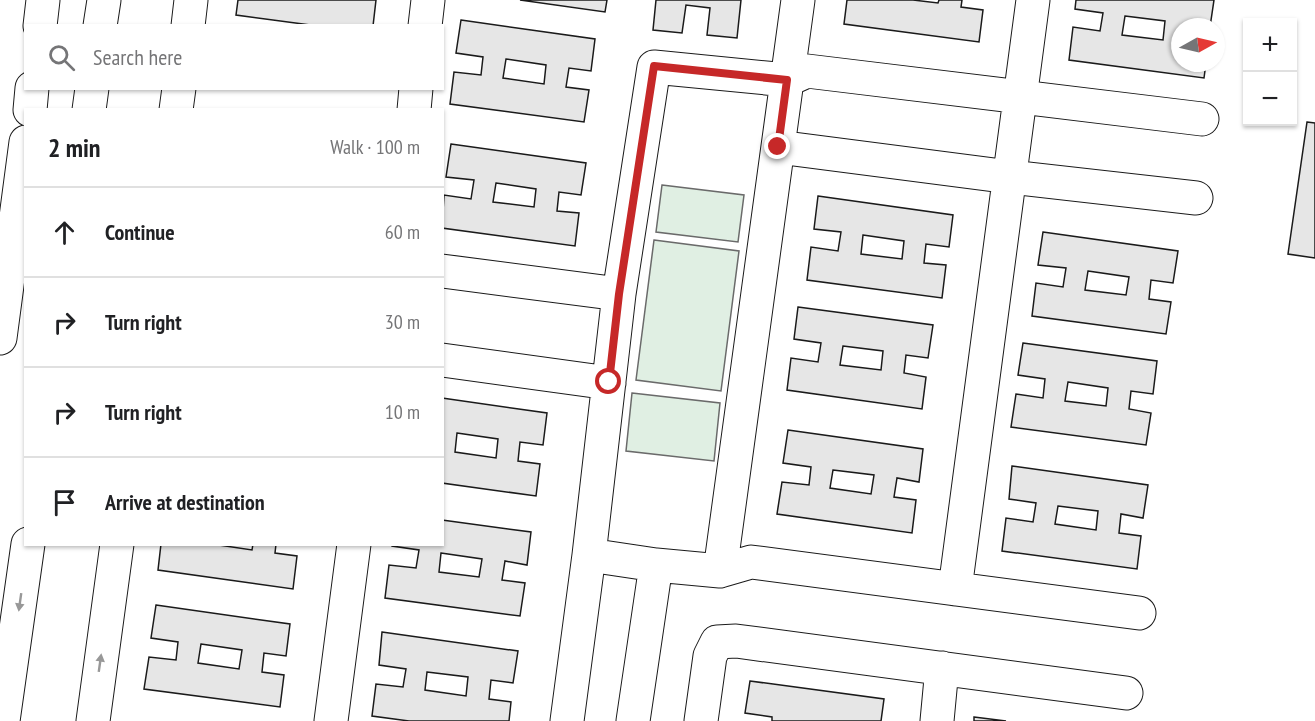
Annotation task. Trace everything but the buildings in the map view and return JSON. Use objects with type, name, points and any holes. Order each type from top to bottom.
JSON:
[{"type":"street","points":[[40,24],[44,0]]},
{"type":"street","points":[[100,24],[104,0]]},
{"type":"street","points":[[188,24],[191,0]]},
{"type":"street","points":[[425,24],[428,0]]},
{"type":"street","points":[[720,571],[798,0]]},
{"type":"street","points":[[955,589],[1033,0]]},
{"type":"street","points":[[567,721],[619,294],[654,66],[787,80],[807,71],[1202,119]]},
{"type":"street","points":[[30,108],[32,90]]},
{"type":"street","points":[[89,108],[92,90]]},
{"type":"street","points":[[176,108],[179,90]]},
{"type":"street","points":[[414,108],[416,90]]},
{"type":"street","points":[[778,147],[1196,198]]},
{"type":"street","points":[[0,338],[8,220],[23,185]]},
{"type":"street","points":[[444,271],[619,294]]},
{"type":"street","points":[[444,360],[609,382]]},
{"type":"street","points":[[3,721],[28,546]]},
{"type":"street","points":[[93,721],[117,546]]},
{"type":"street","points":[[331,721],[354,546]]},
{"type":"street","points":[[589,555],[656,565],[720,571],[751,562],[1138,613]]},
{"type":"street","points":[[633,721],[656,565]]},
{"type":"street","points":[[701,721],[710,656],[717,642],[736,640],[1126,693]]},
{"type":"street","points":[[937,721],[942,668]]},
{"type":"green space","points":[[662,185],[744,195],[738,242],[656,232]]},
{"type":"green space","points":[[654,240],[739,251],[721,391],[636,380]]},
{"type":"green space","points":[[632,393],[720,403],[714,461],[626,451]]},
{"type":"route","points":[[609,382],[619,294],[654,66],[787,80],[778,147]]}]
